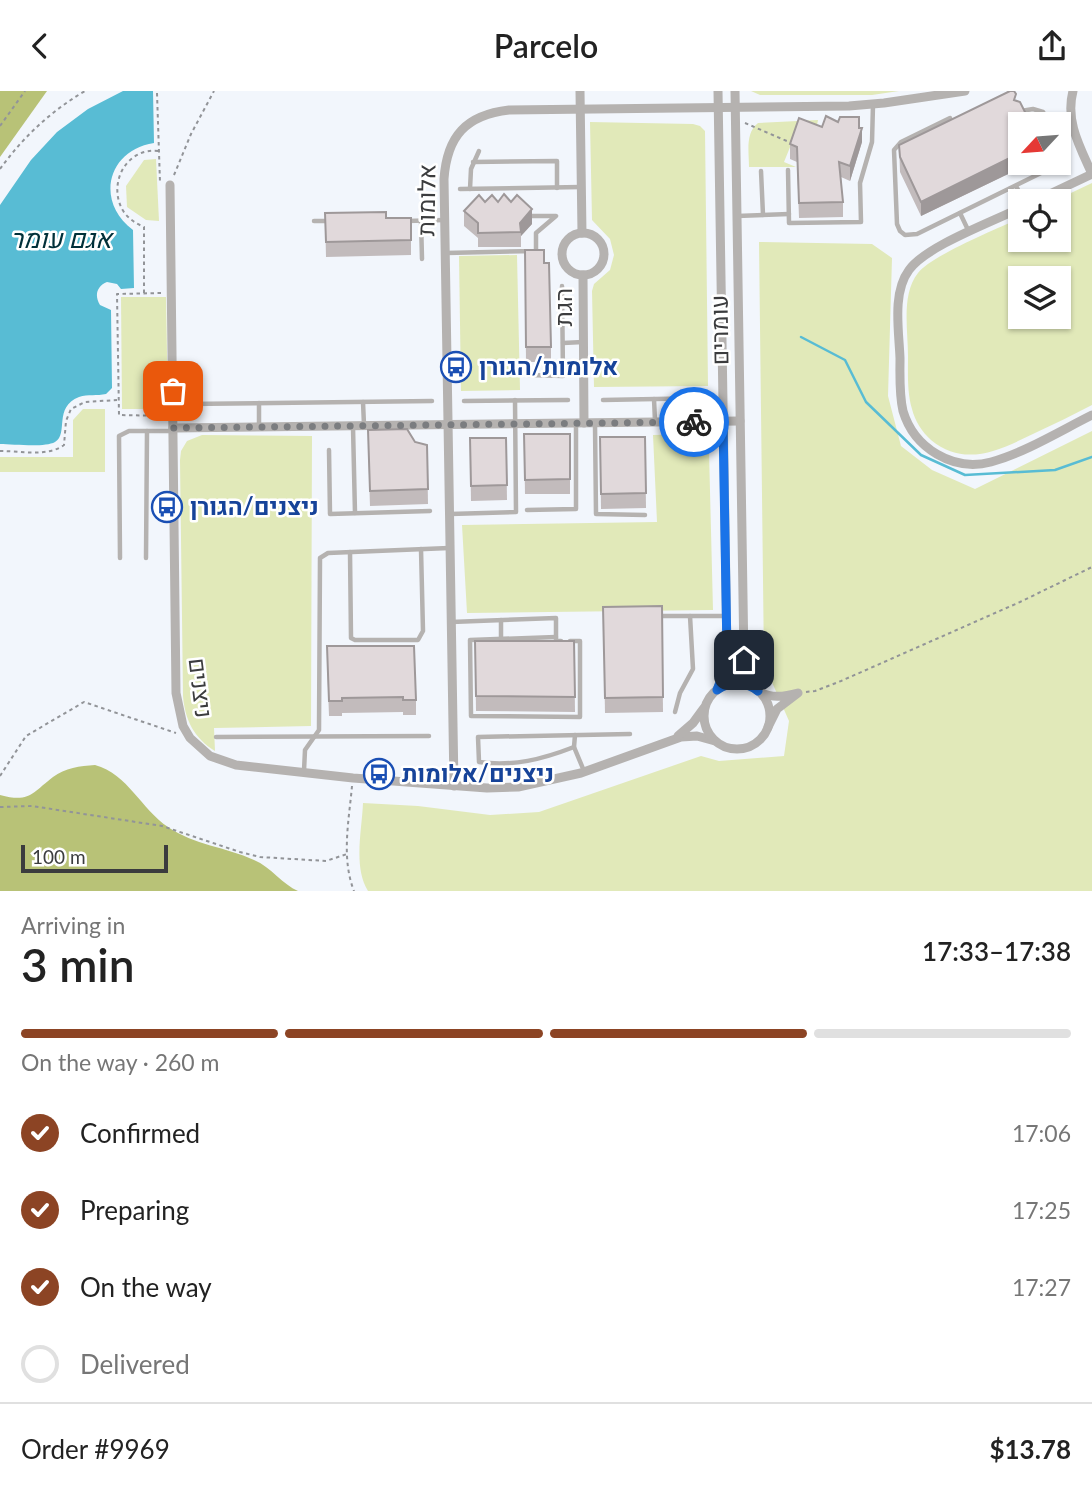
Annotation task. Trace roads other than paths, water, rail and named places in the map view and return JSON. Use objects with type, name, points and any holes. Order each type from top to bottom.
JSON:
[{"type":"street","points":[[580,91],[582,233]]},
{"type":"street","name":"עומרים","points":[[717,690],[726,666],[718,91]]},
{"type":"street","name":"עומרים","points":[[735,91],[744,653],[748,675],[758,691]]},
{"type":"street","name":"אלומות","points":[[454,786],[444,179],[448,153],[460,131],[469,123],[494,112],[509,110],[873,104],[965,91]]},
{"type":"street","points":[[1060,189],[1092,174],[1072,128],[1070,114],[1073,91]]},
{"type":"street","name":"ניצנים","points":[[170,185],[176,693],[178,711],[190,738],[199,748],[222,762],[236,765],[353,778],[487,788],[518,787],[550,781],[671,740],[697,736],[715,741]]},
{"type":"street","points":[[1008,214],[925,255],[910,269],[902,284],[899,310],[900,390],[903,410],[910,428],[934,453],[951,461],[969,464],[989,462],[1010,455],[1092,415]]},
{"type":"street","points":[[582,233],[597,239],[604,253],[602,265],[596,271],[583,275],[570,270],[562,255],[567,240],[582,233]]},
{"type":"street","name":"הגת","points":[[580,423],[584,342],[583,275]]},
{"type":"street","points":[[173,429],[740,421]]},
{"type":"street","points":[[735,683],[758,691],[775,697],[797,693],[777,709],[757,742],[745,748],[732,748],[715,741],[705,724],[706,705],[717,690],[735,683]]},
{"type":"street","points":[[758,691],[768,708],[768,727]]},
{"type":"street","name":"ניצנים","points":[[671,740],[689,727],[706,705]]},
{"type":"lane","points":[[788,170],[789,223],[861,222],[860,183],[870,155],[873,104]]},
{"type":"lane","points":[[1020,112],[1028,109],[1041,112]]},
{"type":"lane","points":[[950,118],[897,145],[894,152],[897,172],[897,224],[902,234],[912,236],[1037,175]]},
{"type":"lane","points":[[471,189],[473,162],[479,152]]},
{"type":"lane","points":[[473,162],[557,160],[557,188]]},
{"type":"lane","points":[[761,171],[763,215]]},
{"type":"lane","points":[[1016,185],[1018,189]]},
{"type":"lane","points":[[460,189],[582,187]]},
{"type":"lane","points":[[960,213],[970,233]]},
{"type":"lane","points":[[737,216],[789,214]]},
{"type":"lane","points":[[445,253],[536,251],[536,233],[556,216],[531,216]]},
{"type":"lane","points":[[394,221],[445,220]]},
{"type":"lane","points":[[314,221],[341,221]]},
{"type":"lane","points":[[421,221],[422,259]]},
{"type":"lane","points":[[528,375],[563,376],[562,286]]},
{"type":"lane","points":[[563,343],[584,342]]},
{"type":"lane","points":[[603,400],[708,398]]},
{"type":"lane","points":[[654,399],[655,422]]},
{"type":"lane","points":[[449,514],[516,512],[515,400]]},
{"type":"lane","points":[[464,401],[568,400]]},
{"type":"lane","points":[[187,404],[432,401]]},
{"type":"lane","points":[[363,402],[364,426]]},
{"type":"lane","points":[[259,403],[259,427]]},
{"type":"lane","points":[[527,510],[576,509],[580,423]]},
{"type":"lane","points":[[595,423],[596,514],[645,515]]},
{"type":"lane","points":[[353,426],[355,513]]},
{"type":"lane","points":[[120,558],[117,440],[125,432],[173,429]]},
{"type":"lane","points":[[146,558],[147,431]]},
{"type":"lane","points":[[504,444],[515,444]]},
{"type":"lane","points":[[329,450],[330,514],[430,511]]},
{"type":"lane","points":[[304,772],[305,750],[319,730],[320,558],[328,553],[450,548]]},
{"type":"lane","points":[[349,552],[351,638],[418,640],[421,639],[423,631],[421,549]]},
{"type":"lane","points":[[675,712],[680,693],[693,670],[690,616]]},
{"type":"lane","points":[[651,617],[726,616]]},
{"type":"lane","points":[[451,622],[556,618],[556,637],[556,641],[580,641],[580,717],[471,716],[470,640],[556,637]]},
{"type":"lane","points":[[500,620],[501,638]]},
{"type":"lane","points":[[574,747],[526,762],[491,764],[480,762],[478,737],[630,734]]},
{"type":"lane","points":[[575,735],[574,747],[584,771]]},
{"type":"lane","points":[[216,737],[429,736]]},
{"type":"water","name":"אגם עומר","points":[[123,91],[153,91],[154,143],[138,148],[126,156],[117,166],[112,179],[114,206],[121,219],[133,230],[134,288],[121,289],[117,284],[107,282],[98,291],[100,305],[111,310],[112,388],[106,394],[82,396],[71,401],[66,407],[61,433],[55,442],[36,445],[0,444],[0,205],[31,160],[57,132],[88,109]]},
{"type":"waterway","points":[[801,337],[845,360],[866,402],[921,455],[965,475],[1055,470],[1092,457]]},
{"type":"place","name":"אלומות/הגורן","points":[[456,367]]},
{"type":"place","name":"ניצנים/הגורן","points":[[167,507]]},
{"type":"place","name":"ניצנים/אלומות","points":[[379,774]]}]
